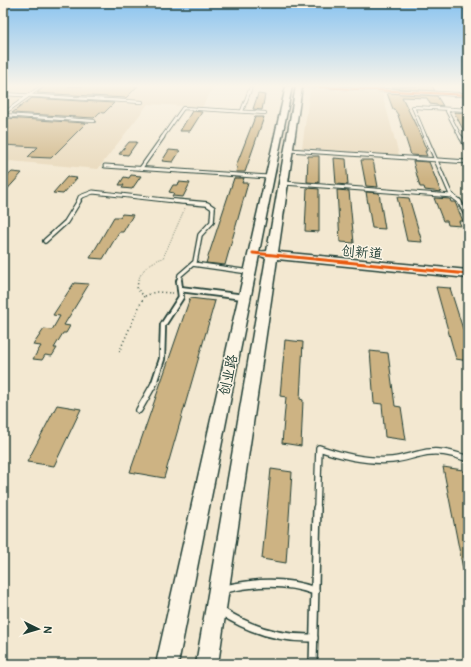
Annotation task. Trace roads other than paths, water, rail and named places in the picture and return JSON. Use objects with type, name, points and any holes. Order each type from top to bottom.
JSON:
[{"type":"main road","name":"创业路","points":[[166,664],[282,117]]},
{"type":"main road","name":"创业路","points":[[207,664],[294,117]]},
{"type":"main road","name":"创新道","points":[[254,250],[468,274]]},
{"type":"main road","name":"创新道","points":[[272,252],[468,267]]},
{"type":"lane","points":[[50,117],[94,120]]},
{"type":"lane","points":[[141,168],[177,117]]},
{"type":"lane","points":[[418,117],[435,160],[452,196]]},
{"type":"lane","points":[[450,117],[468,150]]},
{"type":"lane","points":[[289,150],[468,162]]},
{"type":"lane","points":[[105,166],[269,177]]},
{"type":"lane","points":[[284,183],[452,196],[459,200],[468,218]]},
{"type":"lane","points":[[45,241],[54,235],[69,219],[80,198],[87,194],[98,192],[207,204],[213,208],[212,222],[200,235],[197,258],[193,264],[180,275],[179,280],[181,294],[178,303],[166,318],[163,327],[162,359],[159,369],[154,382],[139,410]]},
{"type":"lane","points":[[193,264],[249,272]]},
{"type":"lane","points":[[180,289],[244,297]]},
{"type":"lane","points":[[313,664],[319,448],[339,455],[368,459],[401,459],[423,452],[433,451],[468,459]]},
{"type":"lane","points":[[218,590],[251,583],[271,582],[290,583],[315,591]]},
{"type":"lane","points":[[216,608],[233,619],[269,634],[297,639],[314,638]]}]
